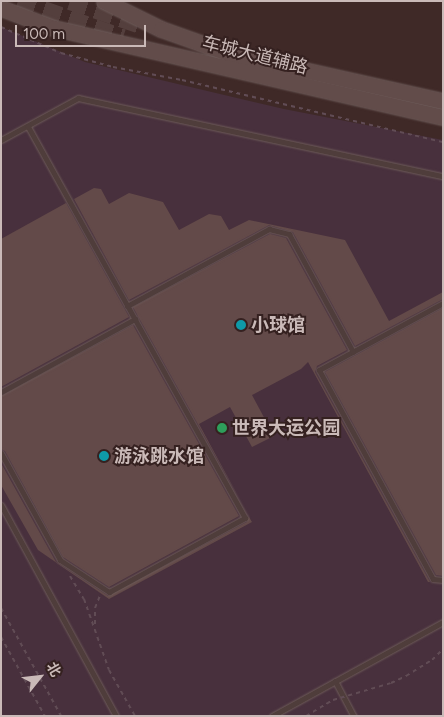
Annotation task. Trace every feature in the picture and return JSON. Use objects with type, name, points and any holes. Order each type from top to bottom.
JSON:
[{"type":"main road","name":"车城大道辅路","points":[[104,1],[161,29],[228,53],[443,101]]},
{"type":"main road","name":"车城大道辅路","points":[[1,8],[54,28],[443,117]]},
{"type":"lane","points":[[1,140],[78,98],[443,176]]},
{"type":"lane","points":[[1,453],[60,560],[110,592],[245,518],[28,126]]},
{"type":"lane","points":[[127,306],[269,229],[290,234],[353,352]]},
{"type":"lane","points":[[443,303],[319,370],[433,579],[443,580]]},
{"type":"lane","points":[[1,392],[135,319]]},
{"type":"lane","points":[[1,505],[116,716]]},
{"type":"lane","points":[[272,716],[443,622]]},
{"type":"lane","points":[[335,681],[354,716]]},
{"type":"path","points":[[1,27],[61,53],[113,67],[182,80],[443,142]]},
{"type":"path","points":[[66,570],[84,599],[115,682],[135,716]]},
{"type":"path","points":[[96,632],[93,617],[101,593]]},
{"type":"path","points":[[1,608],[61,716]]},
{"type":"path","points":[[1,637],[45,716]]},
{"type":"path","points":[[306,716],[324,703],[391,683],[406,676],[432,660],[443,649]]},
{"type":"shaded area","name":"世界大运公园","points":[[1,27],[85,62],[284,109],[443,140],[443,716],[1,716]]},
{"type":"building","points":[[94,188],[101,189],[109,204],[129,193],[163,202],[179,230],[209,214],[221,216],[229,230],[249,220],[345,240],[389,321],[443,292],[443,299],[355,346],[293,232],[269,225],[129,300],[74,199]]},
{"type":"building","points":[[66,203],[129,317],[1,387],[1,239]]},
{"type":"building","points":[[270,234],[286,238],[347,350],[317,366],[315,372],[430,582],[428,582],[308,362],[301,369],[252,395],[274,436],[252,447],[230,407],[199,424],[240,500],[133,307]]},
{"type":"building","points":[[443,308],[443,576],[436,575],[325,372]]},
{"type":"building","name":"游泳跳水馆","points":[[133,325],[239,516],[109,587],[63,557],[5,451],[1,449],[1,396]]},
{"type":"building","points":[[1,463],[56,562],[108,596],[247,522],[249,517],[252,522],[109,599],[38,550],[1,485]]},
{"type":"tunnel","points":[[18,1],[123,38]]},
{"type":"tunnel","points":[[70,1],[147,27]]},
{"type":"place","name":"小球馆","points":[[241,325]]},
{"type":"place","name":"世界大运公园","points":[[222,428]]},
{"type":"place","name":"游泳跳水馆","points":[[104,456]]}]
